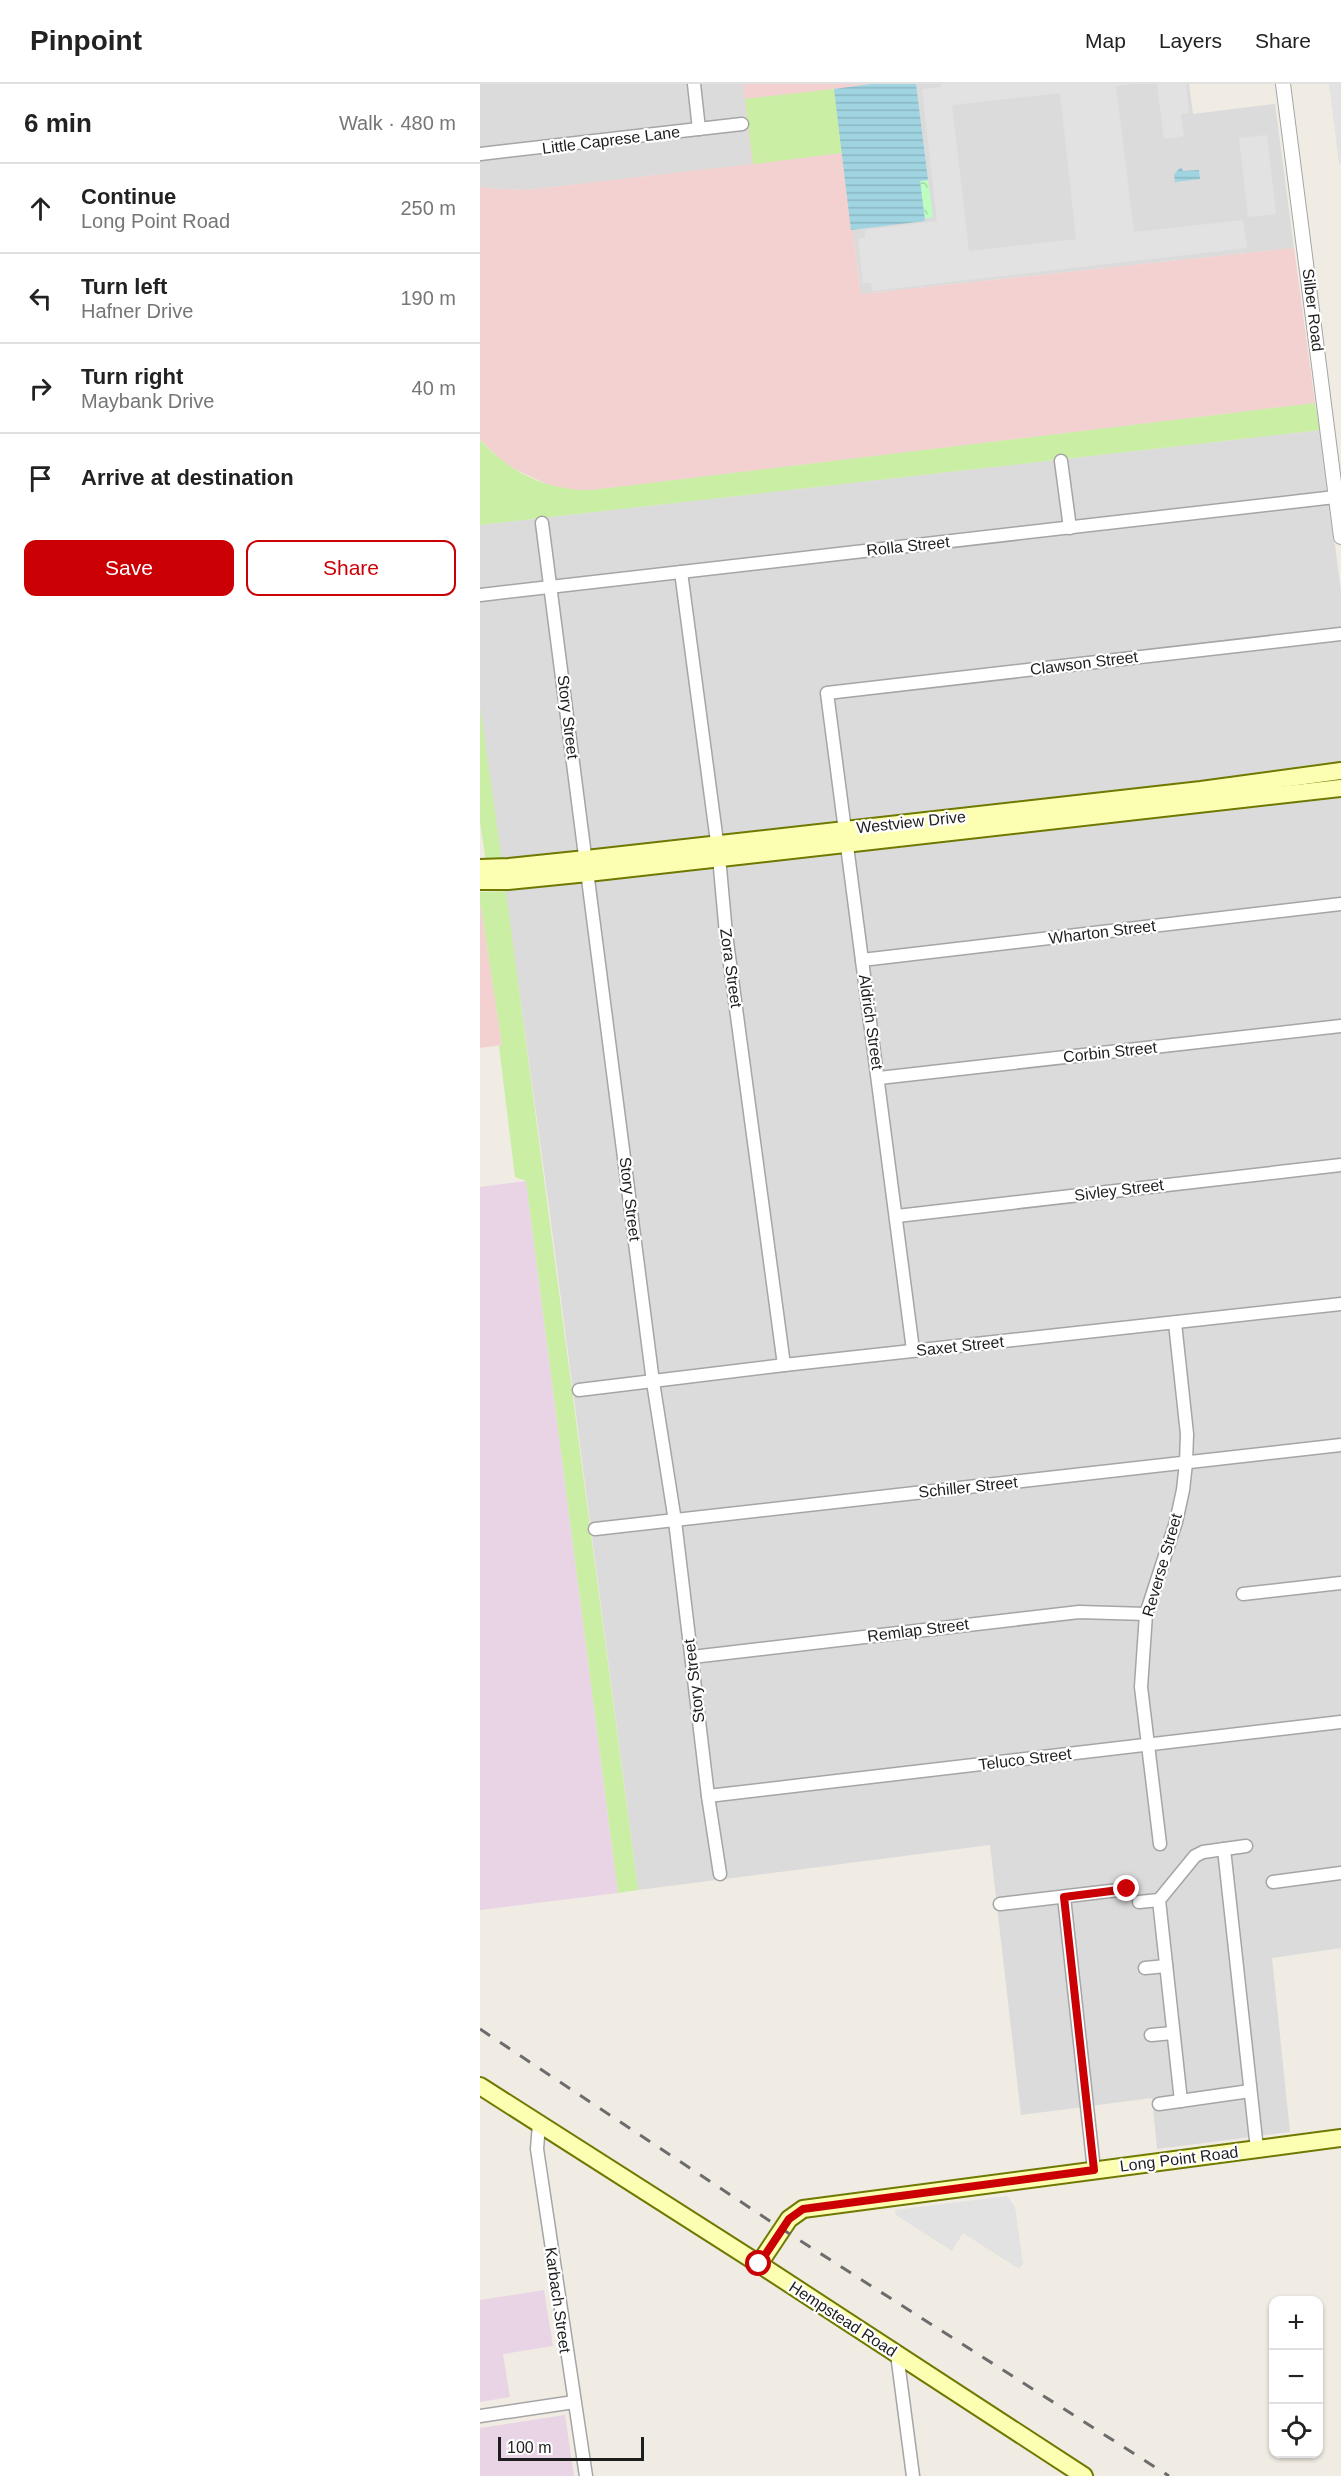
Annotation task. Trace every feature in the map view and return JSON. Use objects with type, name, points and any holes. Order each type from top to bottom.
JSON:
[{"type":"main road","name":"Westview Drive","points":[[1202,797],[1341,771]]},
{"type":"main road","name":"Westview Drive","points":[[480,882],[508,881],[587,866],[718,850],[1202,797],[1341,788]]},
{"type":"main road","name":"Westview Drive","points":[[480,868],[587,866]]},
{"type":"main road","name":"Hempstead Road","points":[[480,2085],[1084,2476]]},
{"type":"main road","name":"Long Point Road","points":[[759,2264],[789,2219],[803,2209],[1341,2138]]},
{"type":"street","points":[[694,84],[699,129]]},
{"type":"street","name":"Silber Road","points":[[1283,84],[1341,537]]},
{"type":"street","name":"Little Caprese Lane","points":[[480,154],[742,124]]},
{"type":"street","points":[[1062,462],[1070,528]]},
{"type":"street","name":"Rolla Street","points":[[480,595],[1335,497]]},
{"type":"street","name":"Story Street","points":[[542,523],[653,1382],[675,1521],[708,1796],[720,1874]]},
{"type":"street","name":"Zora Street","points":[[681,572],[718,850],[726,934],[784,1365]]},
{"type":"street","name":"Clawson Street","points":[[827,693],[1341,634]]},
{"type":"street","name":"Aldrich Street","points":[[827,693],[913,1350]]},
{"type":"street","name":"Wharton Street","points":[[862,960],[1341,904]]},
{"type":"street","name":"Corbin Street","points":[[879,1078],[1341,1026]]},
{"type":"street","name":"Sivley Street","points":[[897,1216],[1341,1165]]},
{"type":"street","name":"Saxet Street","points":[[579,1390],[913,1350],[1341,1304]]},
{"type":"street","name":"Reverse Street","points":[[1160,1844],[1141,1687],[1146,1614],[1176,1522],[1186,1463],[1187,1434],[1175,1323]]},
{"type":"street","name":"Schiller Street","points":[[595,1529],[1341,1445]]},
{"type":"street","points":[[1243,1594],[1341,1583]]},
{"type":"street","name":"Remlap Street","points":[[692,1657],[1079,1612],[1146,1614]]},
{"type":"street","name":"Teluco Street","points":[[708,1796],[1341,1722]]},
{"type":"street","points":[[1139,1902],[1159,1900],[1195,1856],[1203,1852],[1245,1846]]},
{"type":"street","points":[[1224,1849],[1257,2149]]},
{"type":"street","points":[[1273,1882],[1341,1873]]},
{"type":"street","points":[[1000,1905],[1127,1889]]},
{"type":"street","points":[[1064,1897],[1094,2170]]},
{"type":"street","points":[[1159,1900],[1181,2100]]},
{"type":"street","points":[[1145,1968],[1166,1966]]},
{"type":"street","points":[[1151,2035],[1173,2033]]},
{"type":"street","points":[[1159,2104],[1250,2091]]},
{"type":"street","name":"Karbach Street","points":[[539,2124],[537,2149],[586,2476]]},
{"type":"street","points":[[897,2354],[913,2476]]},
{"type":"street","points":[[480,2416],[574,2402]]},
{"type":"shaded area","points":[[480,84],[743,84],[753,164],[526,190],[485,188],[480,186]]},
{"type":"shaded area","points":[[743,84],[871,84],[834,89],[861,294],[1294,248],[1315,403],[592,490],[567,490],[551,486],[508,466],[480,440],[480,186],[526,190],[752,164]]},
{"type":"shaded area","points":[[871,84],[1189,84],[1193,114],[1275,104],[1294,248],[861,294],[834,89]]},
{"type":"shaded area","points":[[941,84],[1134,84],[1116,86],[1134,232],[1243,220],[1247,248],[872,291],[871,283],[863,283],[858,239],[865,238],[865,230],[937,221],[922,89],[941,87]],"holes":[[[1060,93],[1076,239],[969,251],[952,105]]]},
{"type":"shaded area","points":[[1157,84],[1186,84],[1189,113],[1181,114],[1184,136],[1164,139]]},
{"type":"shaded area","points":[[1329,84],[1341,84],[1341,164],[1339,164]]},
{"type":"shaded area","points":[[1267,135],[1276,214],[1248,217],[1239,138]]},
{"type":"shaded area","points":[[1320,430],[1341,591],[1341,1948],[1272,1958],[1290,2132],[1157,2149],[1152,2098],[1021,2115],[990,1845],[638,1890],[549,1207],[480,707],[480,525]]},
{"type":"shaded area","points":[[480,900],[502,1045],[480,1048]]},
{"type":"shaded area","points":[[526,1181],[618,1893],[480,1910],[480,1187]]},
{"type":"shaded area","points":[[1007,2196],[1015,2207],[1023,2264],[1019,2269],[963,2233],[952,2251],[896,2215],[895,2210]]},
{"type":"shaded area","points":[[544,2290],[553,2346],[503,2354],[510,2397],[480,2402],[480,2300]]},
{"type":"shaded area","points":[[565,2415],[574,2476],[480,2476],[480,2428]]},
{"type":"green space","points":[[834,89],[842,153],[753,164],[745,99]]},
{"type":"green space","points":[[928,180],[933,217],[925,218],[920,181]]},
{"type":"green space","points":[[1315,403],[1320,430],[480,525],[480,440],[505,462],[531,478],[559,487],[592,490]]},
{"type":"green space","points":[[480,707],[502,861],[486,861],[480,822]]},
{"type":"green space","points":[[506,891],[638,1890],[618,1893],[526,1181],[515,1177],[499,1046],[502,1045],[480,900],[480,892]]},
{"type":"water","points":[[871,84],[916,84],[928,180],[920,181],[925,221],[851,230],[834,89]]},
{"type":"water","points":[[1180,168],[1183,171],[1199,170],[1200,179],[1175,182],[1174,174]]},
{"type":"railway","points":[[480,2029],[782,2229],[1169,2476]]},
{"type":"route","points":[[759,2264],[789,2219],[803,2209],[1094,2170],[1064,1897],[1127,1889]]}]
